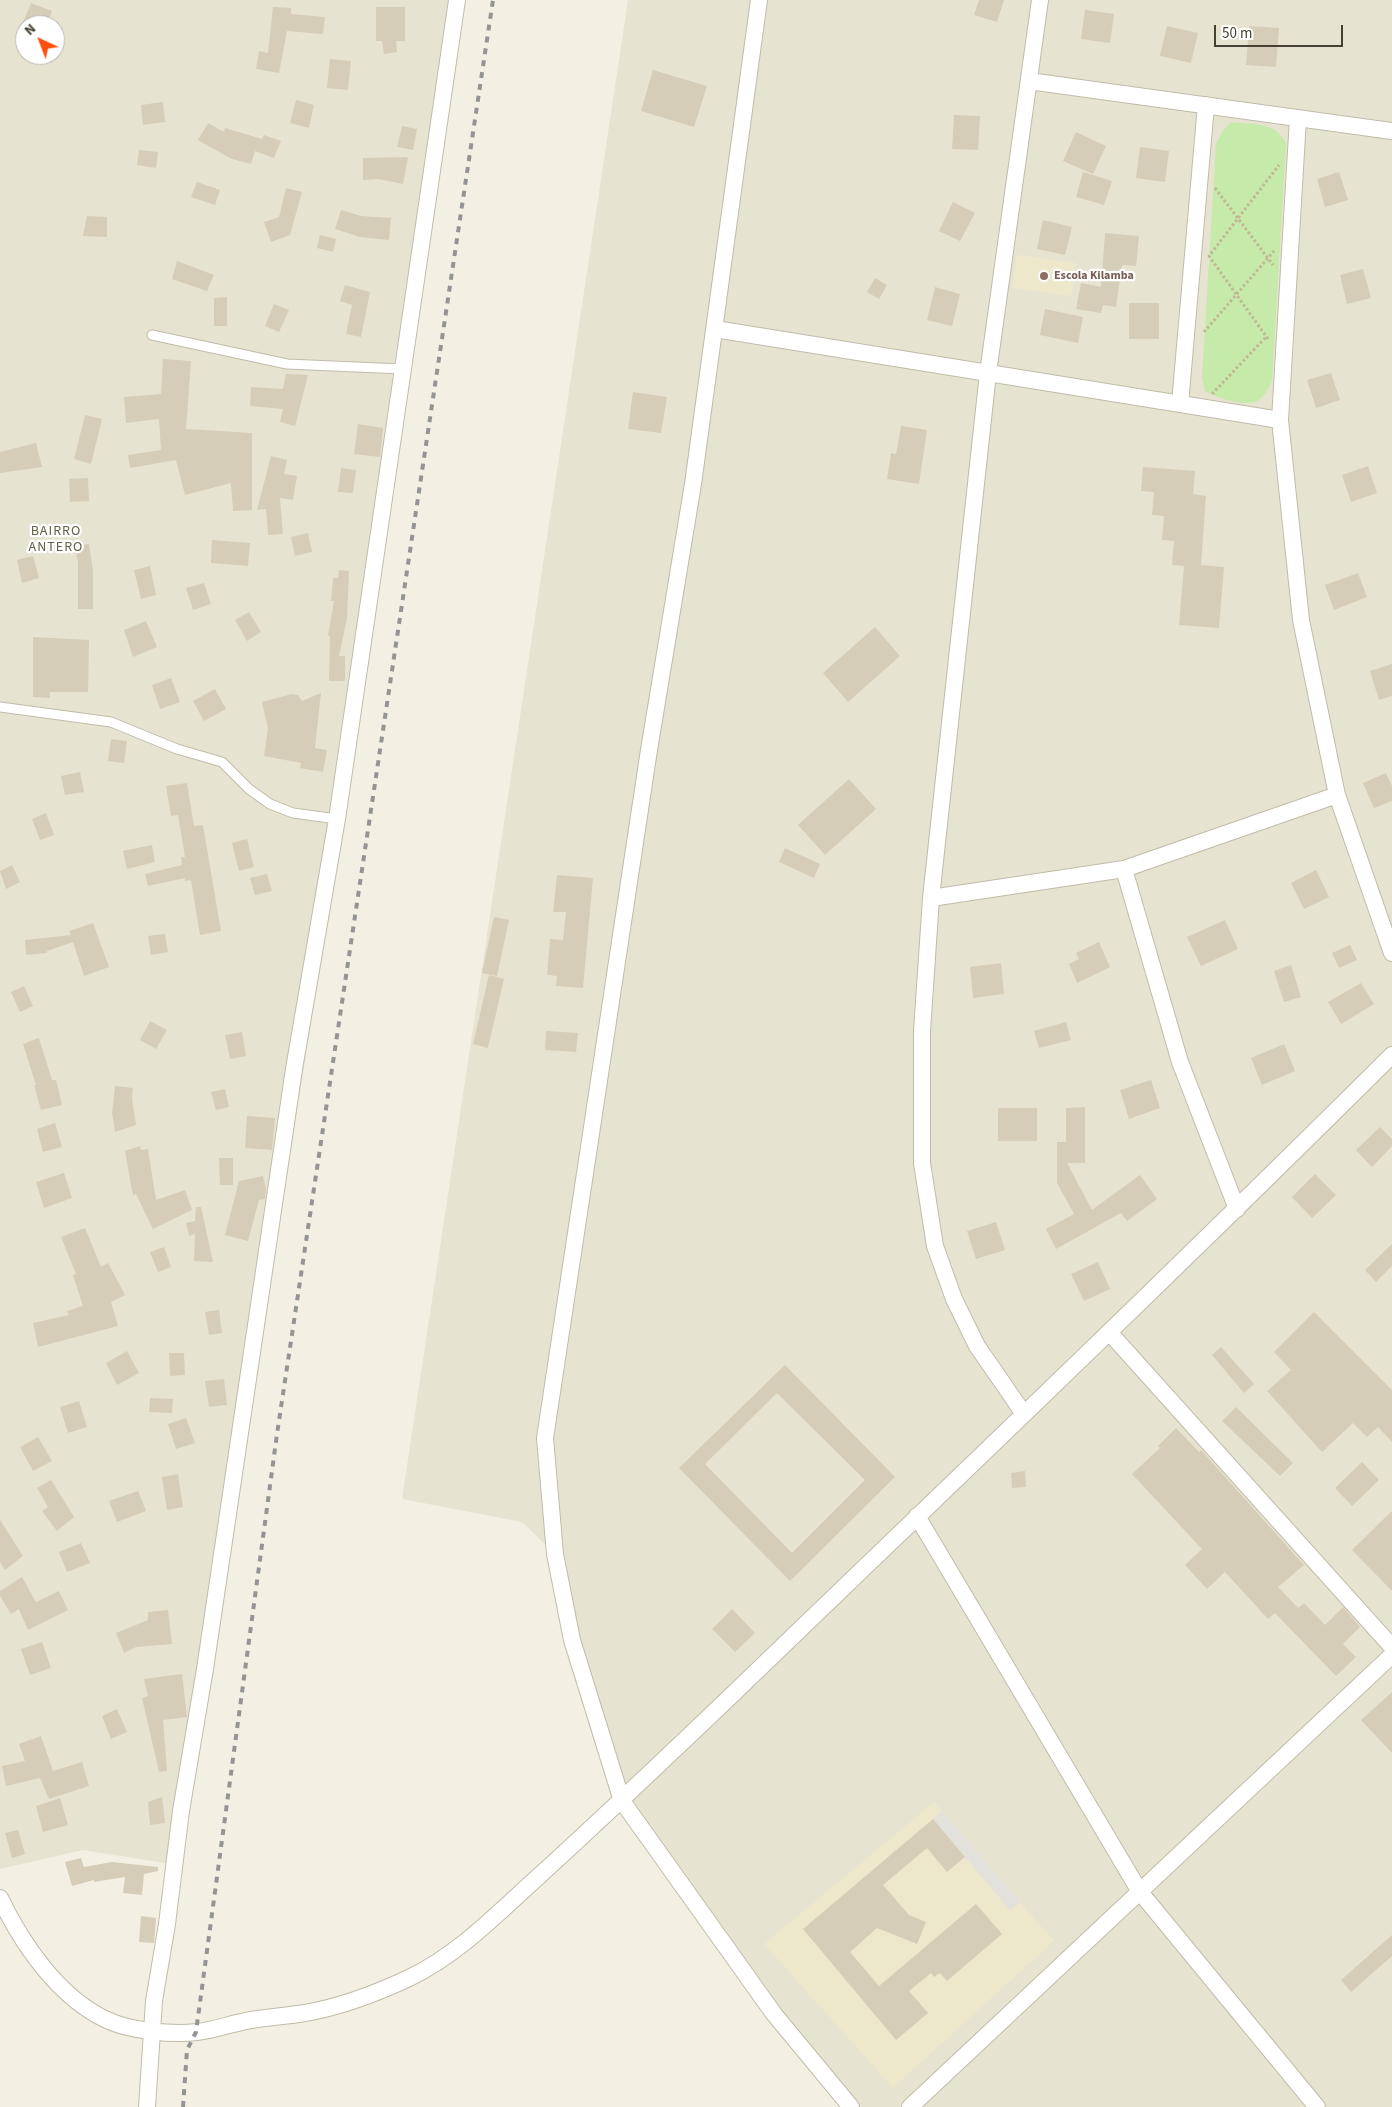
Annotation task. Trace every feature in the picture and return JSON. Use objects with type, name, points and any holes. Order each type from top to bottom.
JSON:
[{"type":"street","points":[[146,2107],[151,2031],[181,1811],[205,1669],[294,1069],[337,819],[457,0]]},
{"type":"street","points":[[759,0],[693,484],[593,1116],[545,1438],[555,1554],[572,1640],[622,1801],[774,2014],[851,2107]]},
{"type":"street","points":[[1024,1414],[977,1346],[954,1299],[935,1246],[922,1163],[922,1031],[931,898],[988,373],[1040,0]]},
{"type":"street","points":[[1029,80],[1392,131]]},
{"type":"street","points":[[1180,404],[1206,105]]},
{"type":"street","points":[[1298,118],[1280,420],[1301,620],[1337,795],[1392,953]]},
{"type":"street","points":[[715,329],[1280,420]]},
{"type":"street","points":[[931,898],[1124,869],[1337,795]]},
{"type":"street","points":[[1124,869],[1180,1062],[1237,1209]]},
{"type":"street","points":[[0,1898],[12,1924],[49,1973],[70,1995],[90,2012],[111,2023],[151,2031],[196,2032],[246,2021],[310,2012],[358,1998],[412,1977],[464,1944],[622,1801],[1237,1209],[1392,1055]]},
{"type":"street","points":[[1109,1332],[1392,1647]]},
{"type":"street","points":[[917,1516],[1140,1892],[1317,2107]]},
{"type":"street","points":[[910,2107],[1392,1655]]},
{"type":"lane","points":[[152,335],[287,364],[402,369]]},
{"type":"lane","points":[[0,708],[110,722],[177,749],[222,762],[249,789],[270,804],[293,814],[337,819]]},
{"type":"path","points":[[1270,342],[1209,256],[1285,158]]},
{"type":"path","points":[[1213,186],[1278,272]]},
{"type":"path","points":[[1204,332],[1280,244]]},
{"type":"path","points":[[1212,394],[1271,332]]},
{"type":"shaded area","points":[[0,0],[449,0],[387,426],[314,1005],[177,1865],[83,1850],[0,1869]]},
{"type":"shaded area","points":[[628,0],[1392,0],[1392,2107],[853,2107],[622,1801],[555,1554],[522,1522],[402,1499]]},
{"type":"shaded area","name":"Escola Kilamba","points":[[1017,255],[1076,263],[1071,296],[1012,288]]},
{"type":"shaded area","points":[[934,1802],[942,1811],[933,1819],[1010,1910],[1020,1902],[1054,1941],[893,2088],[764,1944]]},
{"type":"shaded area","points":[[942,1811],[1020,1902],[1010,1910],[933,1819]]},
{"type":"green space","points":[[1231,122],[1270,127],[1286,143],[1272,381],[1267,391],[1259,400],[1246,403],[1224,399],[1205,391],[1202,378],[1216,144],[1222,132]]},
{"type":"building","points":[[979,0],[1004,0],[997,22],[974,15]]},
{"type":"building","points":[[31,3],[52,11],[51,15],[26,15]]},
{"type":"building","points":[[273,7],[291,8],[291,14],[325,17],[323,34],[287,31],[279,73],[256,69],[259,51],[268,53]]},
{"type":"building","points":[[376,7],[405,7],[405,41],[396,41],[397,52],[384,54],[382,41],[376,41]]},
{"type":"building","points":[[1085,10],[1114,14],[1110,43],[1081,39]]},
{"type":"building","points":[[1167,26],[1198,33],[1191,63],[1160,56]]},
{"type":"building","points":[[1249,26],[1279,28],[1276,67],[1246,65]]},
{"type":"building","points":[[330,59],[351,61],[348,90],[327,88]]},
{"type":"building","points":[[653,70],[707,86],[694,127],[641,111]]},
{"type":"building","points":[[296,100],[314,105],[309,128],[290,123]]},
{"type":"building","points":[[163,102],[165,122],[143,125],[141,105]]},
{"type":"building","points":[[954,115],[980,116],[978,150],[952,149]]},
{"type":"building","points":[[208,123],[224,132],[225,128],[262,139],[264,135],[281,141],[274,158],[255,151],[251,164],[232,159],[198,140]]},
{"type":"building","points":[[402,126],[417,129],[413,150],[397,147]]},
{"type":"building","points":[[1076,132],[1106,146],[1093,174],[1063,161]]},
{"type":"building","points":[[1140,147],[1169,151],[1165,182],[1136,178]]},
{"type":"building","points":[[139,150],[158,152],[156,168],[137,165]]},
{"type":"building","points":[[408,157],[403,184],[378,179],[363,180],[363,158]]},
{"type":"building","points":[[1083,172],[1112,181],[1104,205],[1076,197]]},
{"type":"building","points":[[1339,172],[1348,200],[1325,207],[1317,179]]},
{"type":"building","points":[[197,182],[220,190],[215,205],[191,197]]},
{"type":"building","points":[[286,188],[302,192],[290,235],[271,242],[264,222],[279,217]]},
{"type":"building","points":[[953,202],[975,213],[960,241],[939,231]]},
{"type":"building","points":[[341,210],[361,216],[391,218],[389,240],[360,237],[335,229]]},
{"type":"building","points":[[87,216],[107,217],[107,237],[83,236]]},
{"type":"building","points":[[1043,220],[1072,227],[1065,255],[1037,249]]},
{"type":"building","points":[[1105,233],[1139,236],[1136,266],[1122,265],[1116,307],[1103,305],[1101,313],[1076,309],[1081,283],[1101,287]]},
{"type":"building","points":[[320,235],[336,239],[333,252],[317,248]]},
{"type":"building","points":[[177,261],[214,275],[207,291],[172,279]]},
{"type":"building","points":[[1363,269],[1371,298],[1347,304],[1340,275]]},
{"type":"building","points":[[875,278],[887,285],[879,299],[867,292]]},
{"type":"building","points":[[345,285],[370,292],[361,337],[346,334],[352,305],[340,301]]},
{"type":"building","points":[[935,287],[960,294],[952,326],[927,320]]},
{"type":"building","points":[[227,297],[227,326],[214,326],[214,298]]},
{"type":"building","points":[[1129,303],[1159,303],[1159,339],[1129,339]]},
{"type":"building","points":[[274,304],[289,310],[279,332],[265,326]]},
{"type":"building","points":[[1045,309],[1083,317],[1078,343],[1040,335]]},
{"type":"building","points":[[163,359],[191,361],[186,429],[252,433],[252,510],[233,511],[231,483],[185,495],[176,460],[130,468],[128,455],[161,450],[159,419],[126,423],[124,397],[161,394]]},
{"type":"building","points":[[1331,373],[1340,400],[1316,408],[1307,380]]},
{"type":"building","points":[[286,374],[308,375],[295,426],[280,422],[283,409],[250,406],[251,387],[283,389]]},
{"type":"building","points":[[633,392],[667,397],[661,433],[628,429]]},
{"type":"building","points":[[85,415],[102,419],[91,464],[74,459]]},
{"type":"building","points":[[358,424],[383,428],[380,457],[354,454]]},
{"type":"building","points":[[901,426],[927,430],[919,484],[887,479],[891,453],[896,454]]},
{"type":"building","points":[[36,443],[42,467],[0,473],[0,452]]},
{"type":"building","points":[[271,456],[287,460],[284,474],[297,476],[293,500],[280,498],[283,534],[268,535],[266,509],[257,510]]},
{"type":"building","points":[[1368,466],[1377,493],[1351,502],[1342,475]]},
{"type":"building","points":[[1143,467],[1195,471],[1193,494],[1206,496],[1201,565],[1224,567],[1219,628],[1179,625],[1184,566],[1172,565],[1174,541],[1162,540],[1164,516],[1152,515],[1154,492],[1141,491]]},
{"type":"building","points":[[341,468],[356,470],[353,493],[338,492]]},
{"type":"building","points":[[88,478],[89,501],[70,502],[69,479]]},
{"type":"building","points":[[308,533],[312,552],[295,556],[291,537]]},
{"type":"building","points":[[212,540],[250,543],[248,566],[211,563]]},
{"type":"building","points":[[89,544],[93,570],[93,609],[78,609],[78,563],[75,546]]},
{"type":"building","points":[[33,556],[39,578],[22,583],[17,560]]},
{"type":"building","points":[[150,566],[156,595],[141,599],[134,570]]},
{"type":"building","points":[[339,570],[349,571],[347,618],[339,656],[345,656],[345,681],[329,681],[330,636],[328,636],[334,601],[331,601],[333,578],[338,578]]},
{"type":"building","points":[[1358,573],[1367,597],[1334,610],[1325,585]]},
{"type":"building","points":[[204,583],[211,604],[193,610],[186,588]]},
{"type":"building","points":[[249,612],[261,632],[247,641],[235,620]]},
{"type":"building","points":[[146,621],[157,647],[133,657],[124,630]]},
{"type":"building","points":[[875,627],[900,656],[848,702],[823,673]]},
{"type":"building","points":[[33,637],[89,640],[88,692],[50,692],[50,698],[33,697]]},
{"type":"building","points":[[1392,664],[1392,696],[1379,700],[1370,671]]},
{"type":"building","points":[[171,678],[180,702],[160,709],[152,685]]},
{"type":"building","points":[[215,689],[226,709],[204,721],[193,701]]},
{"type":"building","points":[[321,693],[315,748],[327,750],[323,772],[300,768],[301,763],[264,756],[268,729],[262,702],[292,694],[298,695],[302,701]]},
{"type":"building","points":[[111,739],[127,741],[124,763],[108,761]]},
{"type":"building","points":[[80,772],[84,792],[65,795],[61,776]]},
{"type":"building","points":[[1386,773],[1392,786],[1392,801],[1374,808],[1363,783]]},
{"type":"building","points":[[849,779],[876,809],[825,855],[798,825]]},
{"type":"building","points":[[187,783],[194,826],[203,825],[221,931],[200,935],[191,880],[185,881],[185,878],[148,886],[145,874],[182,865],[181,857],[185,857],[178,815],[171,816],[166,786]]},
{"type":"building","points":[[46,813],[54,835],[40,840],[32,819]]},
{"type":"building","points":[[247,839],[254,867],[239,871],[232,843]]},
{"type":"building","points":[[152,845],[155,862],[127,869],[123,851]]},
{"type":"building","points":[[785,848],[820,864],[814,878],[779,862]]},
{"type":"building","points":[[12,865],[20,882],[6,889],[0,871]]},
{"type":"building","points":[[1316,870],[1329,897],[1304,909],[1291,883]]},
{"type":"building","points":[[267,874],[272,891],[255,895],[250,878]]},
{"type":"building","points":[[557,875],[593,878],[583,988],[556,986],[557,976],[547,975],[550,939],[563,940],[566,912],[553,912]]},
{"type":"building","points":[[494,917],[509,920],[497,976],[482,973]]},
{"type":"building","points":[[1225,920],[1238,949],[1201,966],[1187,937]]},
{"type":"building","points":[[93,923],[109,967],[84,976],[73,942],[47,951],[47,953],[26,955],[25,940],[71,935],[69,931]]},
{"type":"building","points":[[165,934],[168,952],[151,955],[148,936]]},
{"type":"building","points":[[1099,942],[1110,967],[1077,983],[1069,964],[1079,959],[1076,953]]},
{"type":"building","points":[[1350,945],[1357,960],[1339,968],[1332,953]]},
{"type":"building","points":[[1001,963],[1004,994],[973,998],[970,967]]},
{"type":"building","points":[[1291,965],[1301,997],[1284,1002],[1274,971]]},
{"type":"building","points":[[489,975],[504,979],[488,1048],[473,1044]]},
{"type":"building","points":[[1361,983],[1374,1004],[1341,1024],[1328,1002]]},
{"type":"building","points":[[24,986],[33,1006],[20,1012],[11,992]]},
{"type":"building","points":[[150,1021],[167,1030],[156,1049],[140,1040]]},
{"type":"building","points":[[1066,1022],[1071,1040],[1039,1048],[1034,1031]]},
{"type":"building","points":[[546,1031],[578,1033],[576,1052],[545,1050]]},
{"type":"building","points":[[242,1032],[246,1056],[230,1059],[225,1035]]},
{"type":"building","points":[[39,1038],[52,1080],[56,1080],[62,1105],[41,1110],[34,1085],[36,1085],[23,1044]]},
{"type":"building","points":[[1284,1044],[1295,1071],[1262,1085],[1251,1058]]},
{"type":"building","points":[[1151,1080],[1160,1108],[1129,1119],[1120,1090]]},
{"type":"building","points":[[115,1086],[133,1088],[132,1099],[136,1125],[115,1132],[112,1113]]},
{"type":"building","points":[[225,1089],[229,1107],[216,1110],[211,1092]]},
{"type":"building","points":[[1085,1107],[1085,1163],[1067,1163],[1092,1210],[1140,1175],[1157,1199],[1127,1221],[1121,1213],[1056,1249],[1046,1229],[1074,1214],[1057,1183],[1057,1142],[1066,1142],[1066,1108]]},
{"type":"building","points":[[998,1108],[1037,1108],[1037,1141],[998,1141]]},
{"type":"building","points":[[247,1116],[275,1118],[272,1150],[245,1148]]},
{"type":"building","points":[[55,1123],[62,1147],[43,1152],[37,1129]]},
{"type":"building","points":[[1380,1127],[1392,1139],[1392,1146],[1372,1167],[1356,1150]]},
{"type":"building","points":[[140,1146],[141,1150],[148,1149],[156,1200],[185,1190],[192,1210],[153,1229],[136,1194],[133,1196],[125,1151]]},
{"type":"building","points":[[219,1158],[233,1158],[233,1185],[220,1185]]},
{"type":"building","points":[[64,1173],[72,1198],[44,1208],[36,1182]]},
{"type":"building","points":[[1315,1174],[1336,1195],[1312,1218],[1292,1197]]},
{"type":"building","points":[[263,1176],[266,1189],[265,1199],[259,1200],[248,1241],[225,1235],[239,1181]]},
{"type":"building","points":[[196,1207],[201,1207],[213,1262],[194,1261],[195,1234],[189,1236],[186,1223],[195,1221]]},
{"type":"building","points":[[996,1222],[1005,1250],[976,1259],[967,1231]]},
{"type":"building","points":[[85,1228],[101,1267],[108,1263],[125,1295],[111,1302],[118,1326],[38,1347],[33,1323],[69,1315],[67,1311],[83,1306],[73,1275],[76,1274],[61,1237]]},
{"type":"building","points":[[1392,1244],[1392,1266],[1376,1282],[1365,1270]]},
{"type":"building","points":[[164,1247],[171,1267],[158,1272],[150,1252]]},
{"type":"building","points":[[1098,1262],[1110,1289],[1084,1301],[1071,1274]]},
{"type":"building","points":[[219,1310],[222,1333],[209,1335],[205,1312]]},
{"type":"building","points":[[1314,1312],[1392,1390],[1392,1442],[1378,1427],[1367,1437],[1353,1423],[1322,1452],[1267,1391],[1291,1370],[1274,1352]]},
{"type":"building","points":[[1221,1347],[1254,1384],[1244,1393],[1212,1355]]},
{"type":"building","points":[[127,1351],[139,1373],[117,1385],[106,1363]]},
{"type":"building","points":[[169,1353],[184,1353],[185,1375],[170,1376]]},
{"type":"building","points":[[785,1365],[895,1477],[790,1581],[679,1468]],"holes":[[[777,1393],[865,1480],[792,1553],[705,1464]]]},
{"type":"building","points":[[224,1379],[227,1405],[209,1407],[205,1381]]},
{"type":"building","points":[[150,1398],[173,1399],[172,1413],[149,1412]]},
{"type":"building","points":[[79,1401],[87,1427],[68,1433],[60,1407]]},
{"type":"building","points":[[1236,1407],[1293,1463],[1280,1476],[1222,1421]]},
{"type":"building","points":[[186,1418],[195,1443],[176,1449],[168,1424]]},
{"type":"building","points":[[1176,1428],[1199,1452],[1201,1450],[1304,1565],[1278,1587],[1298,1608],[1304,1603],[1325,1625],[1343,1607],[1360,1627],[1343,1644],[1356,1657],[1336,1676],[1275,1613],[1268,1619],[1225,1572],[1207,1589],[1185,1565],[1202,1549],[1132,1474],[1160,1448],[1158,1446]]},
{"type":"building","points":[[38,1437],[52,1461],[33,1471],[20,1447]]},
{"type":"building","points":[[1362,1462],[1379,1480],[1352,1506],[1335,1488]]},
{"type":"building","points":[[1025,1471],[1026,1487],[1012,1488],[1011,1473]]},
{"type":"building","points":[[178,1474],[183,1507],[167,1510],[162,1477]]},
{"type":"building","points":[[51,1480],[74,1517],[57,1531],[42,1511],[48,1507],[37,1488]]},
{"type":"building","points":[[138,1491],[146,1511],[117,1522],[109,1501]]},
{"type":"building","points":[[1392,1511],[1392,1591],[1352,1550]]},
{"type":"building","points":[[0,1520],[23,1556],[5,1570],[0,1562]]},
{"type":"building","points":[[81,1543],[90,1563],[67,1572],[59,1552]]},
{"type":"building","points":[[22,1577],[36,1602],[59,1591],[68,1610],[28,1630],[19,1609],[11,1614],[0,1596],[0,1591]]},
{"type":"building","points":[[732,1609],[755,1633],[735,1652],[712,1629]]},
{"type":"building","points":[[168,1610],[172,1644],[136,1647],[124,1653],[116,1633],[148,1620],[148,1612]]},
{"type":"building","points":[[42,1642],[51,1668],[30,1675],[21,1649]]},
{"type":"building","points":[[182,1674],[187,1717],[163,1720],[167,1771],[159,1772],[142,1698],[148,1696],[144,1679]]},
{"type":"building","points":[[1392,1692],[1392,1753],[1361,1720]]},
{"type":"building","points":[[117,1709],[127,1732],[111,1739],[102,1716]]},
{"type":"building","points":[[41,1736],[53,1771],[82,1762],[89,1786],[49,1799],[40,1778],[6,1786],[2,1766],[25,1761],[19,1744]]},
{"type":"building","points":[[162,1797],[165,1823],[150,1825],[148,1802]]},
{"type":"building","points":[[60,1798],[68,1825],[43,1832],[36,1806]]},
{"type":"building","points":[[933,1819],[965,1857],[947,1872],[927,1848],[883,1885],[909,1915],[926,1922],[917,1944],[877,1928],[850,1952],[879,1986],[976,1904],[1002,1934],[947,1981],[940,1973],[934,1977],[931,1973],[909,1991],[928,2013],[896,2040],[803,1929]]},
{"type":"building","points":[[18,1830],[25,1854],[12,1858],[5,1833]]},
{"type":"building","points":[[81,1858],[84,1867],[112,1862],[158,1867],[158,1871],[144,1874],[142,1895],[123,1893],[125,1877],[94,1882],[94,1880],[72,1886],[65,1862]]},
{"type":"building","points":[[141,1916],[156,1918],[154,1943],[139,1942]]},
{"type":"building","points":[[1392,1935],[1392,1956],[1351,1992],[1341,1980]]},
{"type":"railway","points":[[183,2107],[187,2050],[196,2032],[277,1434],[493,0]]},
{"type":"place","name":"Escola Kilamba","points":[[1044,276]]},
{"type":"district","name":"BAIRRO ANTERO","points":[[56,540]]}]
